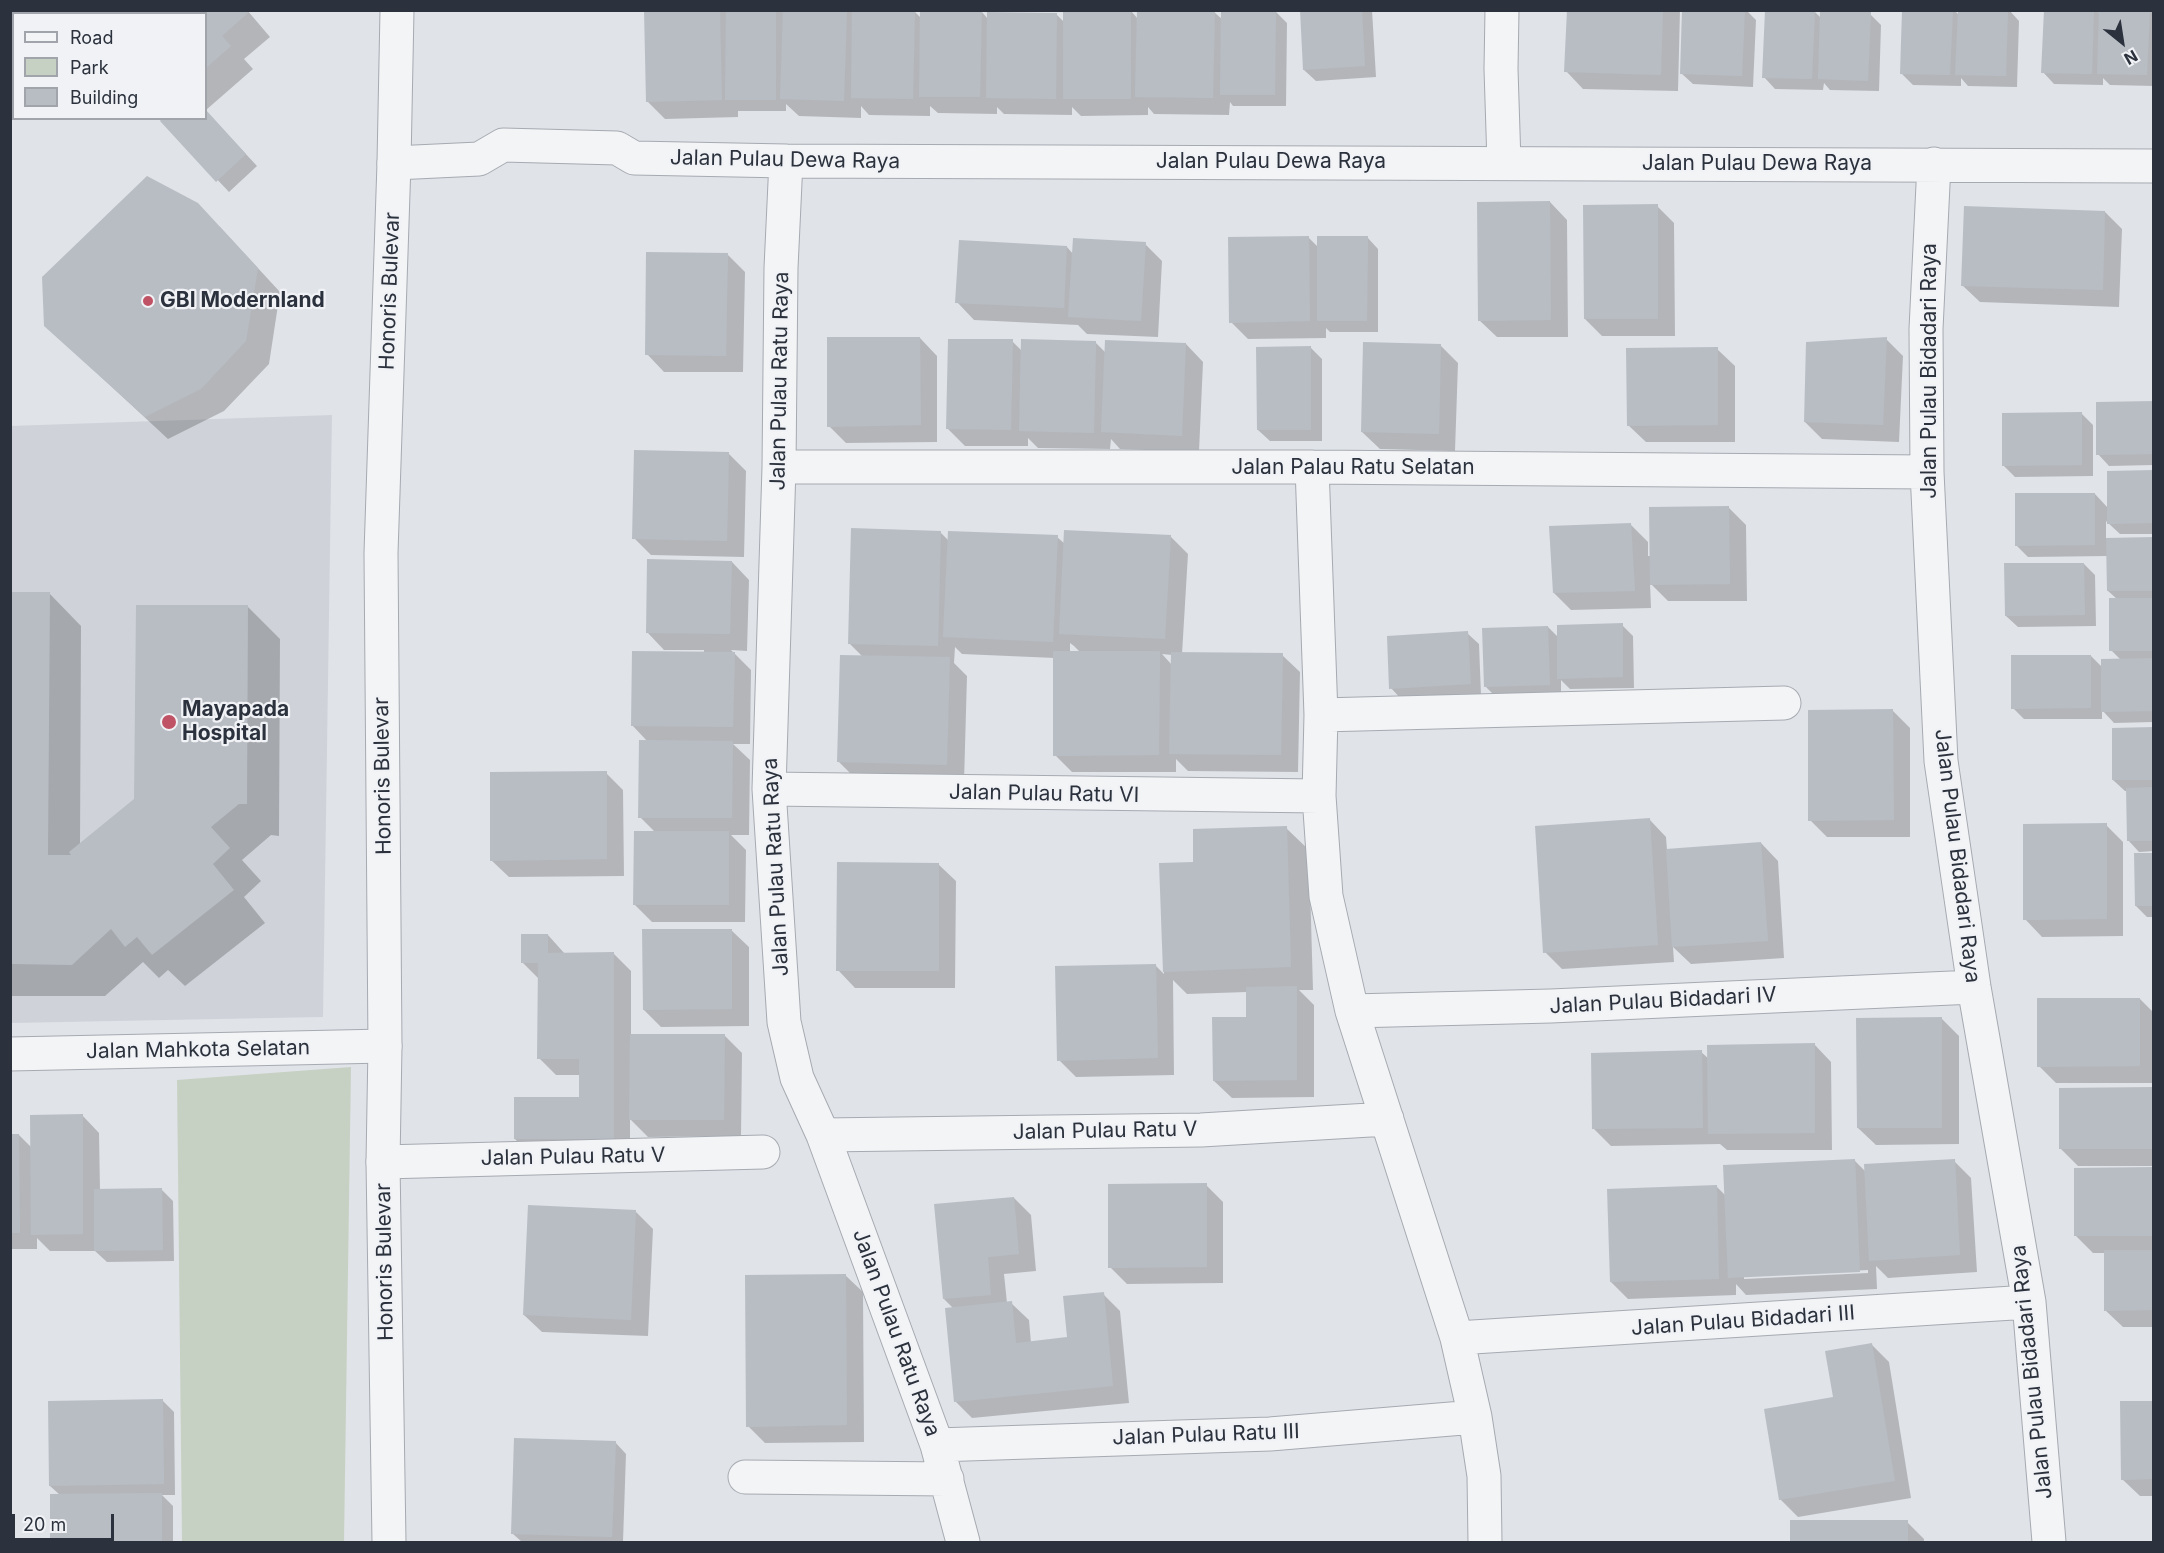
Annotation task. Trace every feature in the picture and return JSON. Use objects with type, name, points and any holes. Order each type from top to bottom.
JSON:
[{"type":"street","name":"Honoris Bulevar","points":[[390,1542],[384,1162],[381,553],[397,10]]},
{"type":"street","points":[[1502,10],[1504,163]]},
{"type":"street","name":"Jalan Pulau Dewa Raya","points":[[394,163],[479,159],[503,145],[617,148],[634,158],[786,161],[2154,166]]},
{"type":"street","name":"Jalan Pulau Ratu Raya","points":[[786,161],[781,268],[779,467],[769,789],[784,1022],[797,1078],[823,1135],[937,1444],[963,1542]]},
{"type":"street","name":"Jalan Pulau Bidadari Raya","points":[[1934,164],[1926,329],[1927,472],[1941,762],[1974,987],[2029,1302],[2049,1542]]},
{"type":"street","name":"Jalan Palau Ratu Selatan","points":[[779,467],[1312,467],[1927,472]]},
{"type":"street","points":[[1312,467],[1321,715],[1319,796],[1326,896],[1352,1011],[1457,1338],[1475,1417],[1484,1476],[1485,1542]]},
{"type":"street","points":[[1321,715],[1784,703]]},
{"type":"street","name":"Jalan Pulau Ratu VI","points":[[769,789],[1319,796]]},
{"type":"street","name":"Jalan Pulau Bidadari IV","points":[[1352,1011],[1563,1006],[1974,987]]},
{"type":"street","name":"Jalan Mahkota Selatan","points":[[10,1054],[385,1046]]},
{"type":"street","name":"Jalan Pulau Ratu V","points":[[823,1135],[1201,1130],[1386,1119]]},
{"type":"street","name":"Jalan Pulau Ratu V","points":[[384,1162],[763,1152]]},
{"type":"street","name":"Jalan Pulau Bidadari III","points":[[1457,1338],[2029,1302]]},
{"type":"street","name":"Jalan Pulau Ratu III","points":[[937,1444],[1270,1434],[1475,1417]]},
{"type":"street","points":[[745,1476],[947,1479]]},
{"type":"shaded area","name":"Mayapada Hospital","points":[[332,415],[323,1017],[11,1023],[10,426]]},
{"type":"green space","points":[[351,1067],[344,1542],[182,1542],[177,1080]]},
{"type":"building","points":[[154,10],[246,10],[248,13],[222,36],[231,46],[207,67],[207,12],[156,12]]},
{"type":"building","points":[[644,10],[720,10],[722,100],[646,102]]},
{"type":"building","points":[[726,10],[776,10],[776,100],[725,100]]},
{"type":"building","points":[[783,10],[847,10],[844,101],[780,99]]},
{"type":"building","points":[[852,10],[915,11],[913,99],[851,98]]},
{"type":"building","points":[[920,10],[982,10],[980,97],[919,97]]},
{"type":"building","points":[[1063,10],[1131,10],[1131,99],[1063,99]]},
{"type":"building","points":[[1137,10],[1215,10],[1213,98],[1135,97]]},
{"type":"building","points":[[1221,10],[1276,10],[1275,95],[1220,95]]},
{"type":"building","points":[[1300,10],[1362,10],[1365,66],[1303,70]]},
{"type":"building","points":[[1567,10],[1663,10],[1661,75],[1564,72]]},
{"type":"building","points":[[1682,10],[1745,10],[1742,76],[1680,74]]},
{"type":"building","points":[[1765,10],[1815,11],[1812,79],[1762,78]]},
{"type":"building","points":[[1820,10],[1871,12],[1868,81],[1818,79]]},
{"type":"building","points":[[1902,10],[1953,10],[1950,75],[1900,74]]},
{"type":"building","points":[[1958,10],[2008,10],[2006,76],[1955,75]]},
{"type":"building","points":[[2044,10],[2094,10],[2092,74],[2041,73]]},
{"type":"building","points":[[2099,10],[2150,10],[2147,75],[2097,74]]},
{"type":"building","points":[[987,12],[1057,13],[1056,99],[986,98]]},
{"type":"building","points":[[207,111],[246,154],[216,182],[160,121],[207,120]]},
{"type":"building","name":"GBI Modernland","points":[[147,176],[198,203],[258,268],[246,341],[201,389],[145,417],[44,326],[42,277]]},
{"type":"building","points":[[1550,201],[1551,320],[1478,321],[1477,202]]},
{"type":"building","points":[[1658,204],[1658,319],[1584,319],[1583,205]]},
{"type":"building","points":[[1964,206],[2105,211],[2103,290],[1961,286]]},
{"type":"building","points":[[1309,236],[1310,321],[1229,323],[1228,237]]},
{"type":"building","points":[[1317,236],[1368,236],[1367,321],[1317,321]]},
{"type":"building","points":[[1073,238],[1146,242],[1141,321],[1068,317]]},
{"type":"building","points":[[959,240],[1067,246],[1064,308],[955,303]]},
{"type":"building","points":[[646,252],[728,253],[726,356],[645,355]]},
{"type":"building","points":[[827,337],[920,337],[921,425],[827,427]]},
{"type":"building","points":[[1887,337],[1883,425],[1804,422],[1806,342]]},
{"type":"building","points":[[948,339],[1013,339],[1011,430],[946,429]]},
{"type":"building","points":[[1021,339],[1096,341],[1094,433],[1019,431]]},
{"type":"building","points":[[1105,340],[1186,343],[1182,436],[1101,432]]},
{"type":"building","points":[[1363,342],[1441,344],[1439,434],[1361,432]]},
{"type":"building","points":[[1311,346],[1311,430],[1257,430],[1256,347]]},
{"type":"building","points":[[1718,347],[1718,425],[1627,426],[1626,348]]},
{"type":"building","points":[[2154,401],[2154,454],[2096,455],[2096,402]]},
{"type":"building","points":[[2082,412],[2082,465],[2002,466],[2002,413]]},
{"type":"building","points":[[634,450],[729,452],[727,541],[632,539]]},
{"type":"building","points":[[2154,470],[2154,523],[2107,524],[2107,471]]},
{"type":"building","points":[[2015,493],[2095,493],[2095,545],[2015,546]]},
{"type":"building","points":[[1729,506],[1730,584],[1650,585],[1649,507]]},
{"type":"building","points":[[1631,523],[1635,591],[1553,593],[1549,526]]},
{"type":"building","points":[[851,528],[941,531],[938,646],[848,644]]},
{"type":"building","points":[[1064,530],[1171,535],[1165,639],[1059,634]]},
{"type":"building","points":[[948,531],[1058,535],[1053,642],[943,637]]},
{"type":"building","points":[[2154,537],[2154,591],[2107,591],[2106,538]]},
{"type":"building","points":[[647,559],[732,561],[730,634],[646,633]]},
{"type":"building","points":[[2004,563],[2084,563],[2085,615],[2005,616]]},
{"type":"building","points":[[10,592],[50,592],[48,855],[71,855],[69,852],[134,799],[136,605],[248,605],[247,804],[239,804],[211,827],[230,848],[213,864],[234,890],[152,955],[137,937],[125,947],[111,929],[72,965],[10,964]]},
{"type":"building","points":[[2109,598],[2154,598],[2154,651],[2109,651]]},
{"type":"building","points":[[1623,623],[1623,677],[1557,679],[1557,625]]},
{"type":"building","points":[[1548,626],[1550,685],[1484,687],[1482,628]]},
{"type":"building","points":[[1468,631],[1471,684],[1389,689],[1387,636]]},
{"type":"building","points":[[632,651],[735,652],[733,727],[631,726]]},
{"type":"building","points":[[1053,651],[1160,651],[1159,755],[1053,756]]},
{"type":"building","points":[[1171,652],[1283,653],[1281,755],[1169,754]]},
{"type":"building","points":[[840,655],[950,657],[947,765],[837,762]]},
{"type":"building","points":[[2011,655],[2091,655],[2091,708],[2011,709]]},
{"type":"building","points":[[2154,658],[2154,711],[2101,712],[2101,659]]},
{"type":"building","points":[[1893,709],[1894,820],[1808,821],[1808,710]]},
{"type":"building","points":[[2154,727],[2154,780],[2112,780],[2112,728]]},
{"type":"building","points":[[639,740],[733,741],[732,818],[638,818]]},
{"type":"building","points":[[607,771],[607,859],[490,861],[490,772]]},
{"type":"building","points":[[2154,787],[2154,841],[2127,841],[2126,788]]},
{"type":"building","points":[[1650,818],[1658,945],[1543,953],[1535,826]]},
{"type":"building","points":[[2107,823],[2107,919],[2023,920],[2023,824]]},
{"type":"building","points":[[1287,826],[1291,967],[1163,972],[1159,863],[1193,862],[1193,829]]},
{"type":"building","points":[[634,831],[729,831],[729,905],[633,905]]},
{"type":"building","points":[[1761,842],[1768,941],[1672,947],[1666,849]]},
{"type":"building","points":[[2134,853],[2154,853],[2154,906],[2135,906]]},
{"type":"building","points":[[837,862],[939,863],[939,971],[836,971]]},
{"type":"building","points":[[642,929],[732,929],[732,1009],[643,1010]]},
{"type":"building","points":[[521,934],[548,934],[548,953],[614,952],[614,1139],[514,1139],[514,1097],[579,1097],[579,1059],[537,1059],[538,963],[521,963]]},
{"type":"building","points":[[1156,964],[1158,1058],[1057,1061],[1055,966]]},
{"type":"building","points":[[1297,986],[1297,1080],[1213,1081],[1212,1017],[1246,1017],[1246,987]]},
{"type":"building","points":[[2037,998],[2140,998],[2140,1066],[2037,1067]]},
{"type":"building","points":[[1942,1017],[1942,1128],[1857,1128],[1856,1018]]},
{"type":"building","points":[[630,1034],[725,1034],[724,1120],[629,1120]]},
{"type":"building","points":[[1815,1043],[1815,1133],[1708,1134],[1707,1045]]},
{"type":"building","points":[[1702,1050],[1703,1128],[1592,1129],[1591,1053]]},
{"type":"building","points":[[2154,1087],[2154,1149],[2059,1149],[2059,1088]]},
{"type":"building","points":[[83,1114],[83,1234],[31,1235],[30,1115]]},
{"type":"building","points":[[10,1134],[19,1134],[20,1233],[10,1233]]},
{"type":"building","points":[[1855,1159],[1860,1272],[1728,1278],[1723,1165]]},
{"type":"building","points":[[1955,1159],[1960,1255],[1869,1261],[1864,1164]]},
{"type":"building","points":[[2154,1167],[2154,1236],[2074,1236],[2074,1168]]},
{"type":"building","points":[[1207,1183],[1207,1267],[1108,1268],[1108,1184]]},
{"type":"building","points":[[1717,1185],[1719,1279],[1610,1282],[1607,1189]]},
{"type":"building","points":[[162,1188],[163,1250],[94,1251],[94,1189]]},
{"type":"building","points":[[1014,1197],[1019,1254],[988,1257],[991,1295],[943,1299],[934,1204]]},
{"type":"building","points":[[528,1205],[636,1210],[631,1320],[523,1315]]},
{"type":"building","points":[[2104,1250],[2154,1250],[2154,1310],[2104,1311]]},
{"type":"building","points":[[846,1274],[847,1425],[746,1427],[745,1275]]},
{"type":"building","points":[[1104,1292],[1113,1386],[954,1402],[945,1308],[1012,1301],[1016,1343],[1067,1337],[1063,1296]]},
{"type":"building","points":[[1872,1343],[1895,1481],[1779,1500],[1764,1409],[1833,1397],[1825,1351]]},
{"type":"building","points":[[163,1399],[164,1484],[49,1486],[48,1401]]},
{"type":"building","points":[[2120,1401],[2154,1401],[2154,1479],[2121,1480]]},
{"type":"building","points":[[514,1438],[616,1441],[612,1537],[511,1534]]},
{"type":"building","points":[[162,1493],[162,1542],[50,1542],[50,1494]]},
{"type":"building","points":[[1790,1520],[1908,1520],[1908,1542],[1790,1542]]},
{"type":"place","name":"GBI Modernland","points":[[148,301]]},
{"type":"place","name":"Mayapada Hospital","points":[[169,722]]}]
